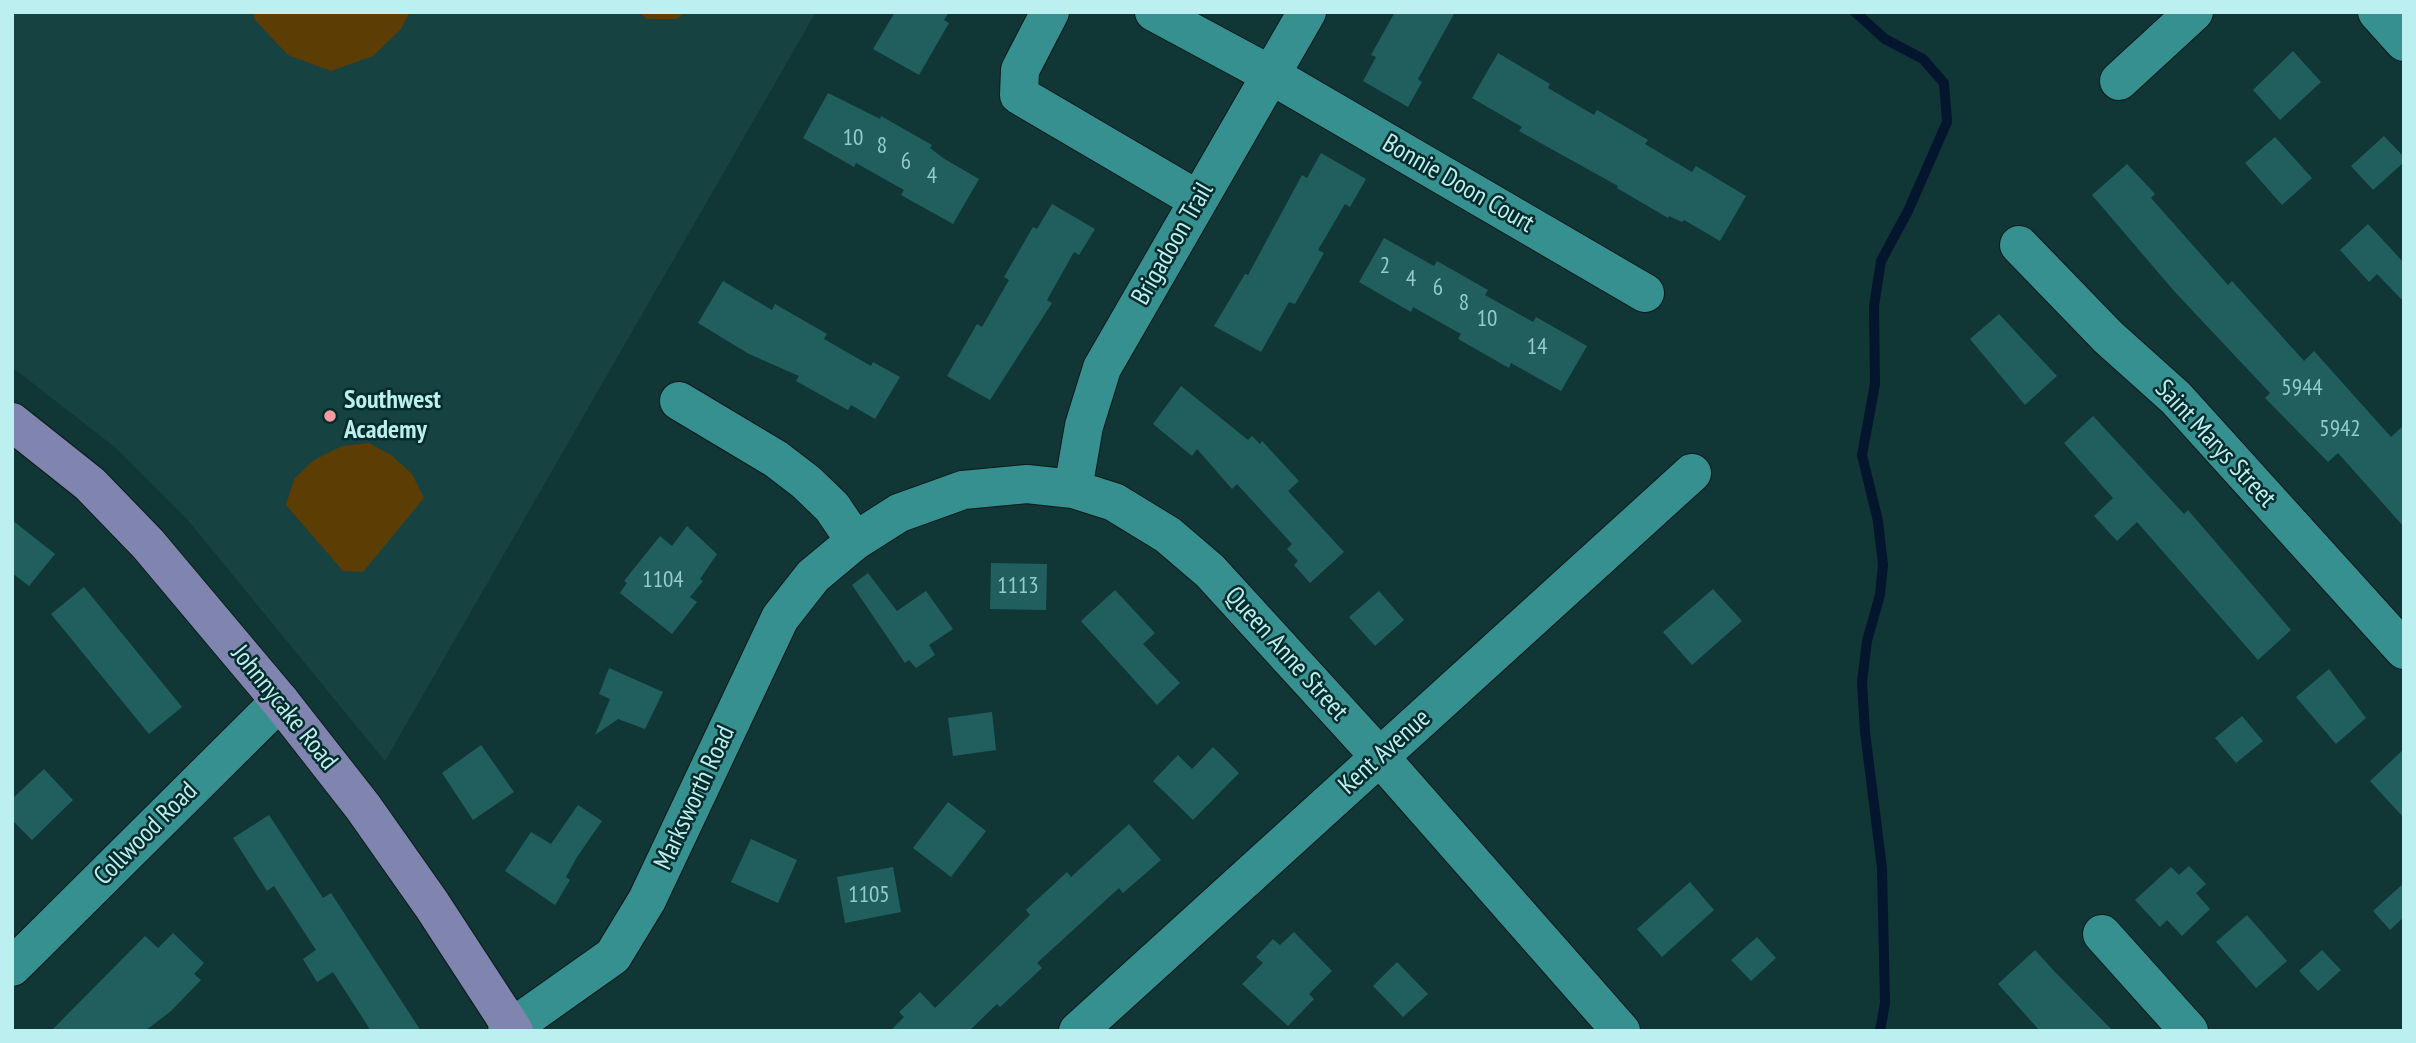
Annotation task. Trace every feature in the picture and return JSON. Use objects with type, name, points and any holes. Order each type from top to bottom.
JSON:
[{"type":"main road","name":"Johnnycake Road","points":[[12,422],[90,484],[129,524],[280,701],[363,807],[432,905],[510,1029]]},
{"type":"street","points":[[1050,12],[1020,70],[1019,95],[1198,200]]},
{"type":"street","name":"Bonnie Doon Court","points":[[1154,12],[1271,75],[1645,293]]},
{"type":"street","name":"Brigadoon Trail","points":[[1073,489],[1084,426],[1102,368],[1307,12]]},
{"type":"street","points":[[2119,81],[2194,12]]},
{"type":"street","points":[[2377,12],[2404,42]]},
{"type":"street","name":"Saint Marys Street","points":[[2019,245],[2108,337],[2176,398],[2404,650]]},
{"type":"street","points":[[679,401],[776,459],[806,482],[832,507],[855,541]]},
{"type":"street","name":"Kent Avenue","points":[[1078,1031],[1692,473]]},
{"type":"street","name":"Queen Anne Street","points":[[855,541],[899,513],[963,490],[1027,484],[1073,489],[1114,502],[1168,535],[1210,571],[1379,756],[1622,1031]]},
{"type":"street","name":"Marksworth Road","points":[[510,1029],[581,981],[612,956],[648,900],[780,618],[813,576],[855,541]]},
{"type":"street","name":"Collwood Road","points":[[12,967],[280,701]]},
{"type":"street","points":[[2102,934],[2189,1031]]},
{"type":"shaded area","name":"Southwest Academy","points":[[12,12],[816,12],[385,761],[187,519],[116,448],[12,367]]},
{"type":"shaded area","points":[[253,12],[410,12],[401,29],[373,56],[331,71],[288,55],[255,20]]},
{"type":"shaded area","points":[[640,12],[684,12],[678,19],[646,19]]},
{"type":"shaded area","points":[[369,443],[391,455],[412,474],[424,498],[363,572],[343,571],[286,505],[294,479],[314,460],[342,446]]},
{"type":"building","points":[[895,12],[949,12],[944,20],[949,23],[919,75],[873,49]]},
{"type":"building","points":[[1395,12],[1455,12],[1418,79],[1422,82],[1408,107],[1363,81],[1376,57],[1371,55]]},
{"type":"building","points":[[2293,51],[2321,82],[2280,120],[2253,90]]},
{"type":"building","points":[[1498,53],[1550,84],[1548,88],[1594,115],[1597,110],[1648,140],[1645,144],[1692,172],[1696,166],[1746,196],[1720,241],[1684,220],[1682,222],[1669,216],[1668,218],[1617,188],[1618,186],[1519,131],[1522,127],[1472,98]]},
{"type":"building","points":[[828,93],[880,119],[881,116],[932,145],[930,148],[943,158],[979,179],[953,224],[901,195],[904,190],[856,163],[854,167],[803,138]]},
{"type":"building","points":[[2384,136],[2404,157],[2404,162],[2373,190],[2351,166]]},
{"type":"building","points":[[2275,137],[2312,178],[2282,205],[2245,163]]},
{"type":"building","points":[[1321,153],[1366,179],[1350,207],[1345,204],[1318,250],[1324,253],[1295,304],[1289,302],[1261,352],[1214,326],[1245,274],[1248,275],[1302,175],[1307,178]]},
{"type":"building","points":[[2127,164],[2155,194],[2151,198],[2228,285],[2232,281],[2304,361],[2314,351],[2391,437],[2404,425],[2404,527],[2338,453],[2328,462],[2265,398],[2270,393],[2174,291],[2092,195]]},
{"type":"building","points":[[1052,204],[1095,229],[1079,255],[1074,252],[1047,300],[1052,303],[990,400],[947,376],[977,324],[982,327],[1009,280],[1004,277],[1033,227],[1037,229]]},
{"type":"building","points":[[2368,224],[2404,263],[2404,302],[2377,274],[2369,282],[2340,250]]},
{"type":"building","points":[[1384,238],[1434,266],[1437,261],[1488,290],[1485,295],[1533,322],[1536,317],[1587,346],[1561,391],[1511,363],[1509,368],[1458,339],[1461,334],[1413,307],[1411,312],[1359,282]]},
{"type":"building","points":[[723,281],[772,310],[775,304],[827,334],[824,339],[871,366],[873,362],[900,377],[875,419],[851,405],[848,410],[796,381],[799,376],[749,354],[698,323]]},
{"type":"building","points":[[1999,314],[2057,376],[2025,405],[1970,339]]},
{"type":"building","points":[[1181,386],[1248,440],[1252,436],[1260,444],[1262,441],[1299,481],[1288,491],[1344,552],[1310,583],[1294,565],[1298,561],[1287,549],[1292,544],[1237,484],[1232,489],[1197,449],[1192,456],[1153,424]]},
{"type":"building","points":[[2093,416],[2184,514],[2188,510],[2291,630],[2258,660],[2137,522],[2117,541],[2094,516],[2113,498],[2064,443]]},
{"type":"building","points":[[12,520],[55,554],[29,586],[12,573]]},
{"type":"building","points":[[687,526],[717,554],[700,579],[703,581],[690,597],[697,602],[672,634],[620,593],[627,583],[624,581],[660,536],[672,546]]},
{"type":"building","points":[[991,563],[1047,564],[1046,610],[990,609]]},
{"type":"building","points":[[868,573],[897,611],[926,591],[953,629],[929,645],[935,655],[916,668],[909,660],[905,663],[852,585]]},
{"type":"building","points":[[84,587],[182,707],[149,734],[51,614]]},
{"type":"building","points":[[1713,589],[1742,621],[1692,665],[1663,632]]},
{"type":"building","points":[[1115,590],[1155,633],[1143,644],[1180,683],[1157,705],[1081,621]]},
{"type":"building","points":[[1379,591],[1404,620],[1375,646],[1349,617]]},
{"type":"building","points":[[609,668],[663,692],[645,729],[618,719],[595,735],[610,699],[599,694]]},
{"type":"building","points":[[2329,669],[2366,718],[2336,744],[2296,697]]},
{"type":"building","points":[[992,712],[996,750],[953,756],[948,718]]},
{"type":"building","points":[[2242,716],[2263,741],[2236,763],[2215,738]]},
{"type":"building","points":[[481,745],[514,792],[473,820],[442,773]]},
{"type":"building","points":[[1213,747],[1239,773],[1193,820],[1153,781],[1178,755],[1192,769]]},
{"type":"building","points":[[2404,749],[2404,818],[2370,781]]},
{"type":"building","points":[[44,769],[73,800],[32,840],[12,820],[12,799]]},
{"type":"building","points":[[948,802],[986,831],[951,877],[913,848]]},
{"type":"building","points":[[578,805],[602,821],[577,857],[566,877],[570,880],[555,905],[505,871],[531,832],[551,844]]},
{"type":"building","points":[[269,815],[323,898],[331,893],[421,1031],[371,1031],[333,972],[317,982],[303,959],[316,950],[274,886],[267,891],[233,838]]},
{"type":"building","points":[[1129,824],[1161,860],[1123,893],[1119,888],[1037,963],[1042,968],[1000,1007],[997,1004],[969,1031],[890,1031],[904,1017],[899,1012],[920,992],[935,1008],[1030,915],[1026,910],[1067,872],[1071,877]]},
{"type":"building","points":[[751,839],[797,860],[778,903],[731,882]]},
{"type":"building","points":[[2189,866],[2206,884],[2196,893],[2210,909],[2182,936],[2167,920],[2160,927],[2135,900],[2171,867],[2179,875]]},
{"type":"building","points":[[893,867],[901,912],[845,923],[837,877]]},
{"type":"building","points":[[1690,882],[1714,910],[1662,957],[1637,929]]},
{"type":"building","points":[[2404,883],[2404,917],[2390,930],[2373,911]]},
{"type":"building","points":[[2247,915],[2287,961],[2256,988],[2216,942]]},
{"type":"building","points":[[1294,932],[1332,971],[1309,994],[1314,999],[1288,1026],[1242,984],[1263,963],[1256,957],[1273,939],[1280,945]]},
{"type":"building","points":[[173,933],[204,963],[194,974],[201,980],[171,1011],[145,1031],[51,1031],[145,936],[158,948]]},
{"type":"building","points":[[1757,937],[1776,958],[1751,981],[1731,960]]},
{"type":"building","points":[[2035,950],[2113,1031],[2040,1031],[1998,984]]},
{"type":"building","points":[[2322,950],[2341,970],[2318,991],[2299,971]]},
{"type":"building","points":[[1397,962],[1428,994],[1403,1017],[1373,986]]},
{"type":"waterway","points":[[1855,12],[1885,39],[1923,59],[1944,83],[1947,122],[1908,211],[1881,261],[1874,306],[1875,384],[1862,455],[1878,521],[1883,565],[1880,595],[1867,641],[1862,682],[1865,732],[1882,868],[1885,1003],[1880,1031]]},
{"type":"place","name":"Southwest Academy","points":[[330,416]]}]
